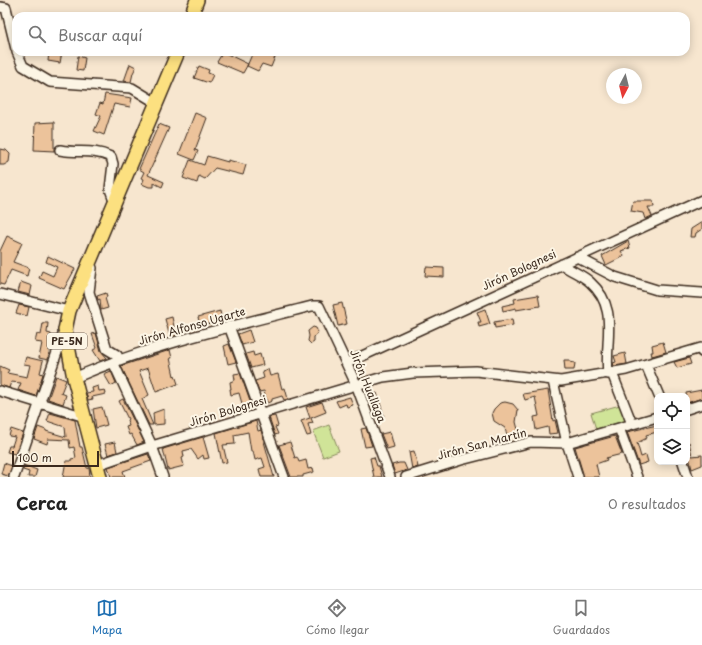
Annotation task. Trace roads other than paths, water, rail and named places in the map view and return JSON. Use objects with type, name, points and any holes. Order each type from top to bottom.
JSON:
[{"type":"highway","points":[[192,12],[197,0]]},
{"type":"highway","name":"PE-5N","points":[[99,471],[74,378],[64,330],[68,311],[115,203],[155,102],[176,56]]},
{"type":"street","points":[[0,7],[6,8],[12,33]]},
{"type":"street","points":[[19,56],[23,66],[50,82],[132,88],[155,102]]},
{"type":"street","points":[[60,150],[75,152],[93,151],[111,157],[113,164],[110,189],[115,203]]},
{"type":"street","name":"Jirón Bolognesi","points":[[347,363],[702,200]]},
{"type":"street","points":[[577,257],[615,277],[657,290],[702,293]]},
{"type":"street","points":[[88,263],[92,268],[89,292],[107,349],[117,355],[116,361],[152,446],[163,477]]},
{"type":"street","points":[[562,264],[589,280],[604,297],[609,327],[606,359],[610,373],[632,424]]},
{"type":"street","points":[[0,294],[68,311]]},
{"type":"street","name":"Jirón Alfonso Ugarte","points":[[74,378],[116,361],[229,326],[312,306],[319,306]]},
{"type":"street","name":"Jirón Huallaga","points":[[319,306],[356,384],[390,477]]},
{"type":"street","points":[[229,326],[284,477]]},
{"type":"street","points":[[14,477],[64,330]]},
{"type":"street","name":"Jirón Bolognesi","points":[[99,471],[152,446],[356,384],[413,373],[468,371],[553,381],[587,378],[646,365],[701,348],[702,352]]},
{"type":"street","points":[[646,365],[658,393]]},
{"type":"street","points":[[553,381],[567,443],[578,477]]},
{"type":"street","points":[[0,391],[85,417]]},
{"type":"street","points":[[690,408],[702,404]]},
{"type":"street","name":"Jirón San Martín","points":[[406,477],[461,460],[531,442],[567,443],[654,418]]},
{"type":"street","points":[[619,428],[637,477]]},
{"type":"street","points":[[684,465],[688,477]]}]
